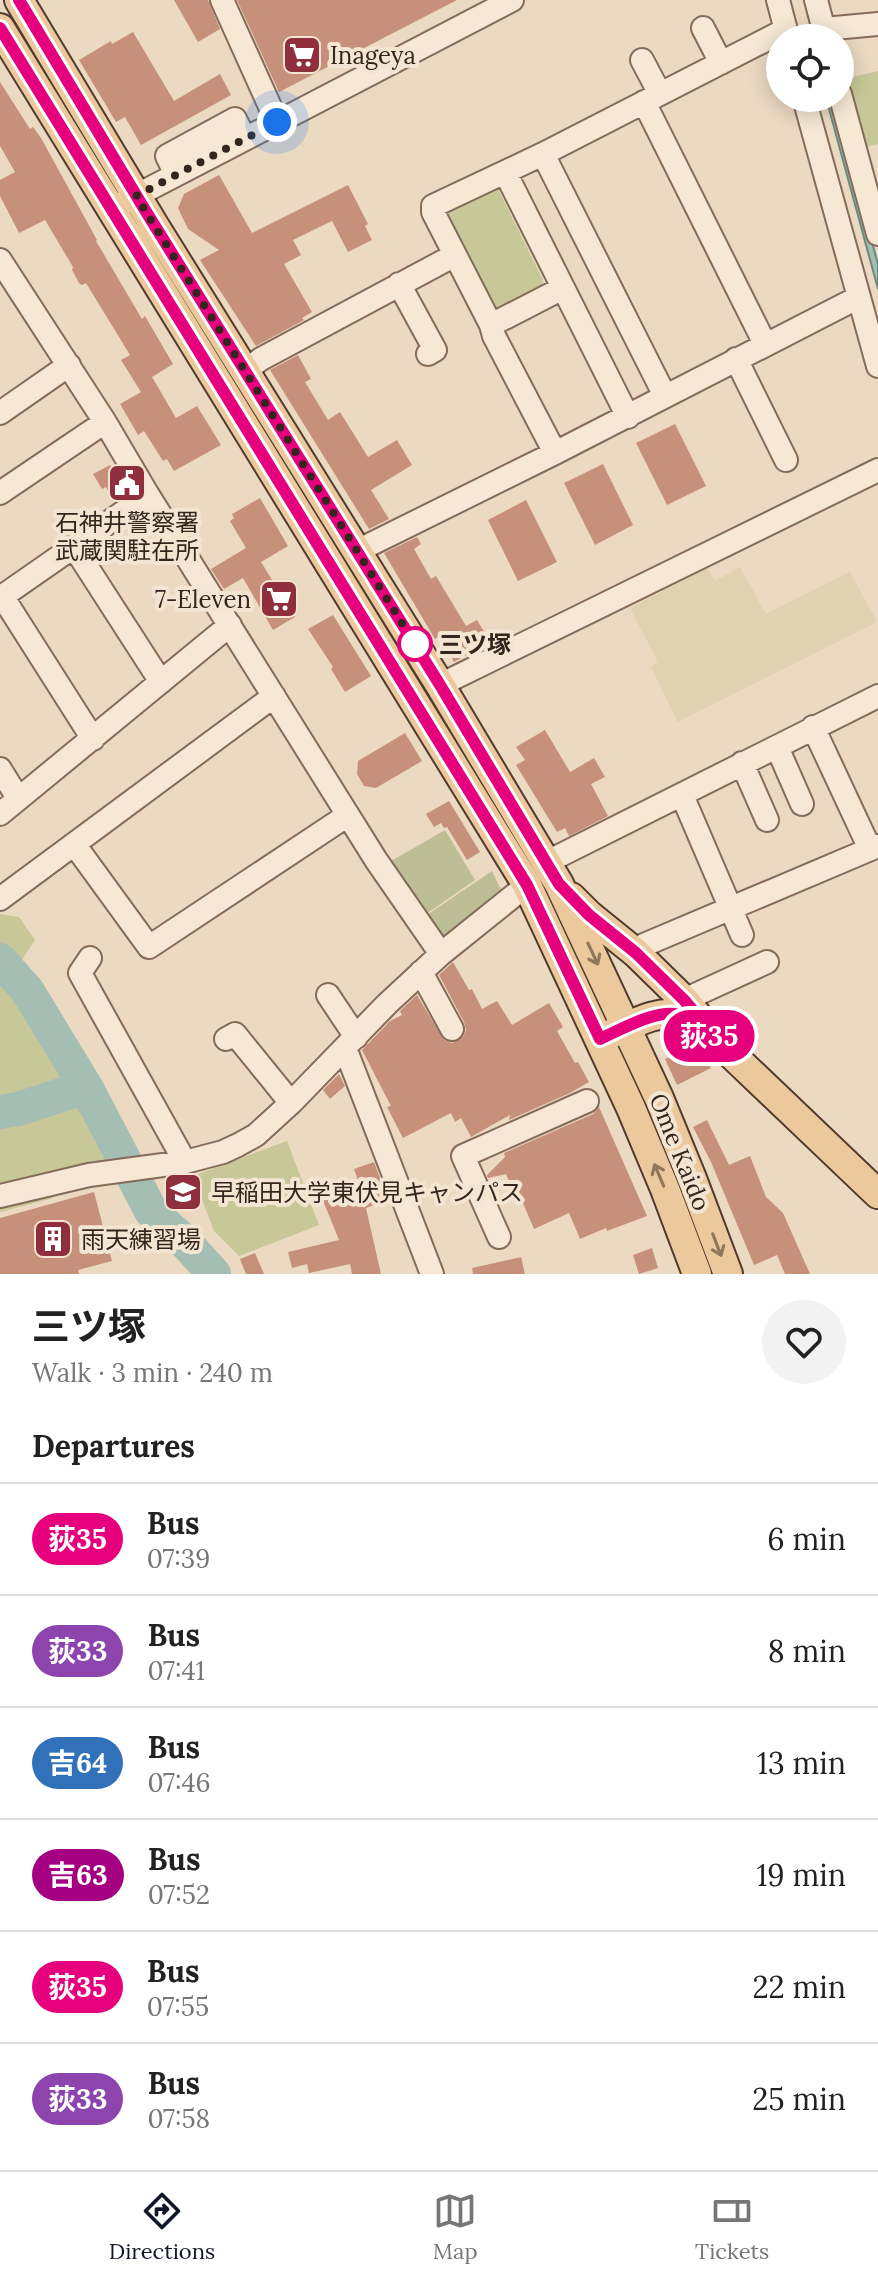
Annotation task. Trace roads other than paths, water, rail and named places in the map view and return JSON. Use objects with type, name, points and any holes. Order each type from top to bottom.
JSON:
[{"type":"main road","name":"Ome Kaido","points":[[19,0],[136,196],[553,873],[627,1027],[686,1163],[728,1274]]},
{"type":"main road","points":[[0,28],[527,885],[600,1039],[665,1189],[697,1274]]},
{"type":"main road","points":[[76,154],[102,138]]},
{"type":"main road","points":[[553,873],[589,915],[636,953],[684,1000],[728,1051],[878,1194]]},
{"type":"main road","points":[[600,1039],[671,1013],[683,1016],[728,1051]]},
{"type":"street","points":[[222,0],[277,122]]},
{"type":"street","points":[[110,210],[512,0]]},
{"type":"street","points":[[778,0],[784,24]]},
{"type":"street","points":[[816,0],[823,24]]},
{"type":"street","points":[[854,28],[878,24]]},
{"type":"street","points":[[703,28],[721,63]]},
{"type":"street","points":[[555,453],[494,336],[433,212],[433,206],[766,43]]},
{"type":"street","points":[[642,60],[652,98],[765,344]]},
{"type":"street","points":[[808,112],[878,366]]},
{"type":"street","points":[[845,112],[878,234]]},
{"type":"street","points":[[543,154],[665,396]]},
{"type":"street","points":[[505,172],[628,417]]},
{"type":"street","points":[[245,371],[261,359],[455,255]]},
{"type":"street","points":[[0,260],[105,422],[376,860],[441,954]]},
{"type":"street","points":[[399,284],[435,350],[428,354]]},
{"type":"street","points":[[491,325],[563,288]]},
{"type":"street","points":[[357,551],[628,417],[859,297]]},
{"type":"street","points":[[736,359],[786,460]]},
{"type":"street","points":[[0,413],[69,365]]},
{"type":"street","points":[[0,493],[105,422]]},
{"type":"street","points":[[440,685],[878,470]]},
{"type":"street","points":[[93,739],[1,597],[148,495]]},
{"type":"street","points":[[74,547],[161,682]]},
{"type":"street","points":[[0,814],[230,625]]},
{"type":"street","points":[[0,899],[274,696]]},
{"type":"street","points":[[553,873],[682,795],[878,696]]},
{"type":"street","points":[[636,953],[644,945],[874,848],[813,727]]},
{"type":"street","points":[[777,747],[802,804]]},
{"type":"street","points":[[742,763],[767,820]]},
{"type":"street","points":[[0,769],[18,798]]},
{"type":"street","points":[[682,795],[742,935]]},
{"type":"street","points":[[74,844],[149,947],[348,815]]},
{"type":"street","points":[[0,1196],[89,1175],[185,1162],[223,1152],[256,1135],[421,972],[527,885]]},
{"type":"street","points":[[90,958],[80,973],[185,1162]]},
{"type":"street","points":[[684,1000],[767,962]]},
{"type":"street","points":[[421,972],[452,1029]]},
{"type":"street","points":[[328,995],[350,1043],[424,1241],[432,1274]]},
{"type":"street","points":[[226,1039],[235,1034],[291,1103]]},
{"type":"street","points":[[499,1237],[486,1215],[463,1156],[587,1101]]},
{"type":"waterway","points":[[0,960],[27,990],[86,1087],[151,1211],[214,1274]]},
{"type":"waterway","points":[[0,1112],[86,1087]]},
{"type":"place","name":"Inageya","points":[[302,55]]},
{"type":"place","name":"石神井警察署 武蔵関駐在所","points":[[127,483]]},
{"type":"place","name":"7-Eleven","points":[[279,599]]},
{"type":"place","name":"三ツ塚","points":[[415,644]]},
{"type":"place","name":"早稲田大学東伏見キャンパス","points":[[183,1192]]},
{"type":"place","name":"雨天練習場","points":[[53,1239]]}]
